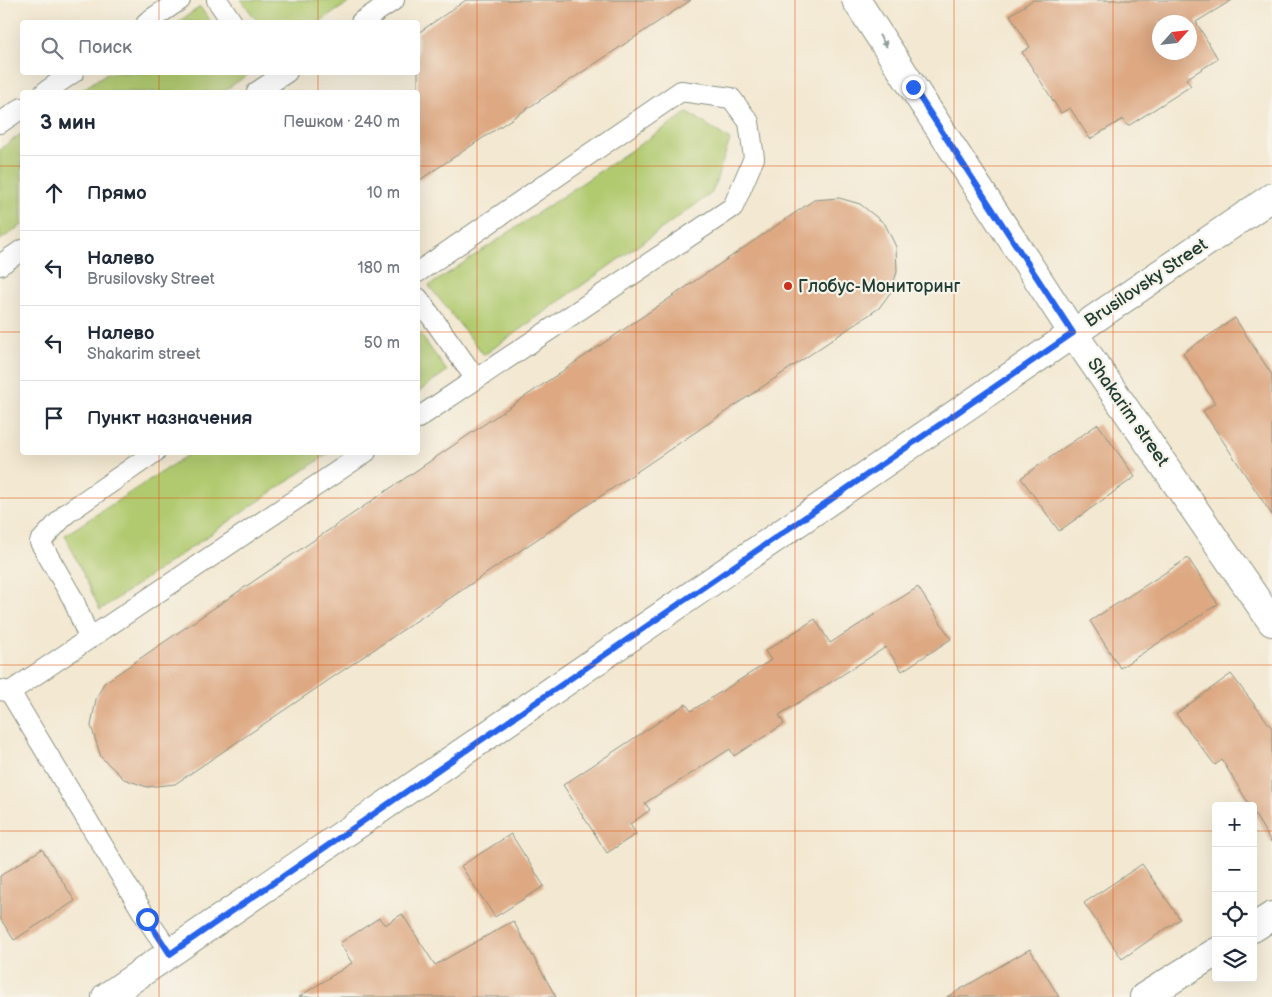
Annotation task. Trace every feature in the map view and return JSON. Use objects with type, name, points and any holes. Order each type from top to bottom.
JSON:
[{"type":"street","name":"Shakarim street","points":[[856,0],[1073,333],[1272,622]]},
{"type":"street","name":"Brusilovsky Street","points":[[106,997],[1272,197]]},
{"type":"street","points":[[1257,925],[1272,916]]},
{"type":"street","points":[[1144,997],[1212,954]]},
{"type":"lane","points":[[150,20],[180,0]]},
{"type":"lane","points":[[217,0],[231,20]]},
{"type":"lane","points":[[364,20],[394,0]]},
{"type":"lane","points":[[48,90],[70,75]]},
{"type":"lane","points":[[420,271],[682,91],[731,98],[749,122],[754,158],[733,207],[420,417]]},
{"type":"lane","points":[[0,123],[20,109]]},
{"type":"lane","points":[[0,265],[20,251]]},
{"type":"lane","points":[[420,301],[476,379]]},
{"type":"lane","points":[[89,638],[72,599],[40,542],[67,513],[151,455]]},
{"type":"lane","points":[[170,954],[5,691],[89,638],[362,455]]},
{"type":"green space","points":[[241,0],[353,0],[322,20],[256,20]]},
{"type":"green space","points":[[200,7],[210,20],[181,20]]},
{"type":"green space","points":[[104,75],[248,75],[225,90],[82,90]]},
{"type":"green space","points":[[688,112],[730,140],[712,193],[484,355],[429,286]]},
{"type":"green space","points":[[20,134],[20,226],[0,240],[0,149]]},
{"type":"green space","points":[[420,334],[447,371],[420,391]]},
{"type":"green space","points":[[187,455],[326,455],[100,610],[65,535]]},
{"type":"building","points":[[466,0],[691,0],[420,180],[420,90],[418,90],[418,75],[420,75],[420,32]]},
{"type":"building","points":[[1033,0],[1232,0],[1197,21],[1197,15],[1152,15],[1152,60],[1197,60],[1197,24],[1218,59],[1186,79],[1191,86],[1128,126],[1123,119],[1090,139],[1070,108],[1061,113],[1022,52],[1030,47],[1010,15]]},
{"type":"building","points":[[839,198],[860,204],[885,224],[896,247],[897,272],[890,293],[879,308],[175,784],[147,787],[124,779],[101,757],[91,726],[96,699],[104,683],[814,200]]},
{"type":"building","points":[[1235,318],[1272,375],[1272,515],[1203,411],[1215,403],[1183,353]]},
{"type":"building","points":[[1098,424],[1135,477],[1059,531],[1021,478]]},
{"type":"building","points":[[1188,558],[1218,604],[1120,668],[1090,621]]},
{"type":"building","points":[[918,587],[951,639],[902,671],[886,647],[779,715],[784,724],[734,756],[730,749],[645,803],[650,810],[630,824],[636,834],[607,853],[563,785],[686,704],[691,711],[771,660],[765,651],[815,619],[830,643]]},
{"type":"building","points":[[1231,674],[1272,728],[1272,843],[1257,819],[1257,802],[1248,802],[1222,760],[1215,765],[1176,714]]},
{"type":"building","points":[[511,834],[544,886],[495,917],[461,866]]},
{"type":"building","points":[[42,849],[75,901],[14,940],[0,918],[0,876]]},
{"type":"building","points":[[1142,864],[1180,919],[1122,959],[1084,903]]},
{"type":"building","points":[[402,914],[435,965],[513,921],[556,997],[299,997],[352,963],[340,943],[379,918],[385,925]]},
{"type":"building","points":[[1030,949],[1059,997],[947,997]]},
{"type":"place","name":"Глобус-Мониторинг","points":[[788,286]]},
{"type":"route","points":[[147,919],[170,954],[1073,333],[913,87]]}]
